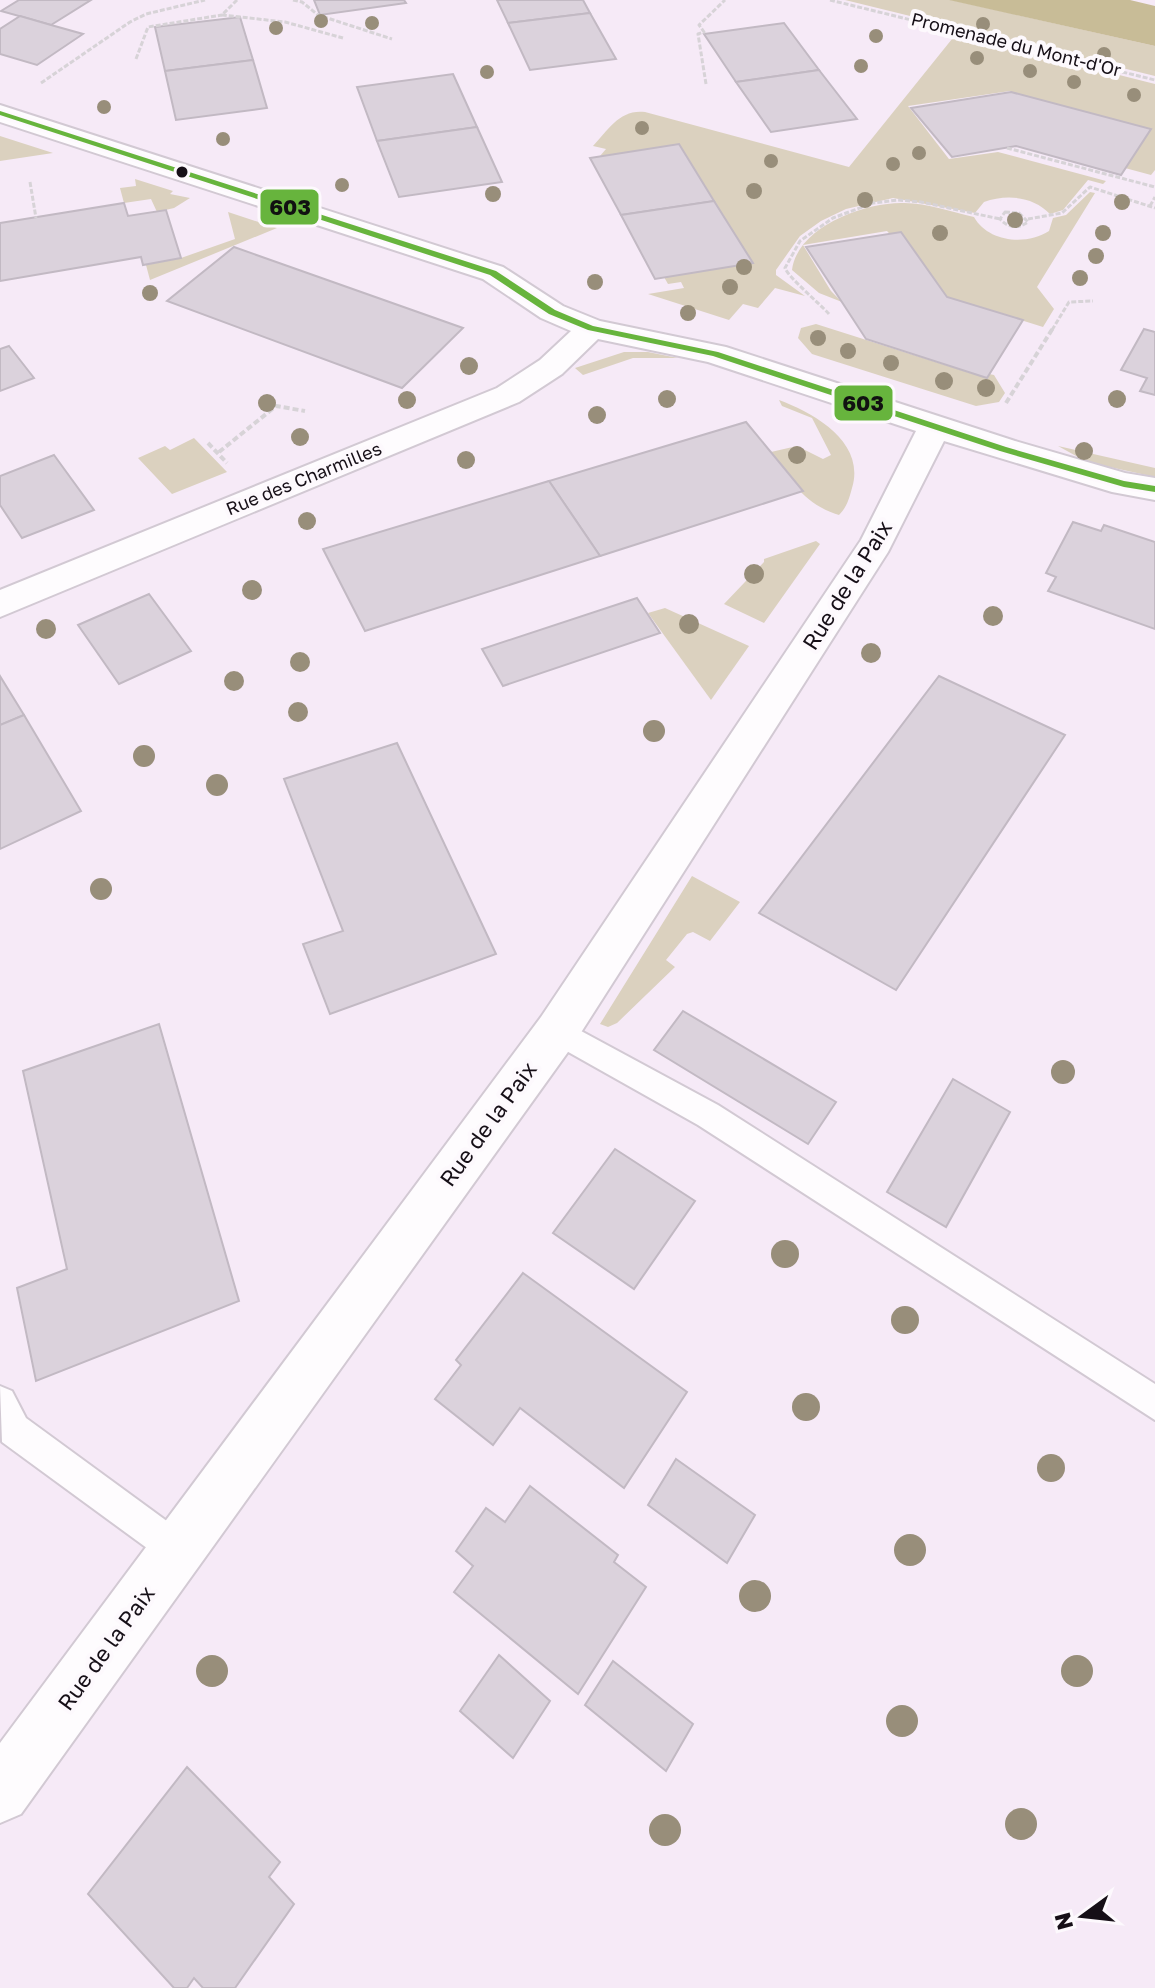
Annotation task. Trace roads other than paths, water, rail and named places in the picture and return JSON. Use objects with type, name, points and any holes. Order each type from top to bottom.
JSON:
[{"type":"street","points":[[0,113],[493,273],[552,312],[591,328],[715,354],[934,428],[1124,484],[1155,489]]},
{"type":"street","name":"Rue des Charmilles","points":[[0,604],[508,395],[551,367],[591,328]]},
{"type":"street","name":"Rue de la Paix","points":[[0,1793],[557,1031],[876,544],[934,428]]},
{"type":"lane","points":[[557,1031],[708,1115],[1155,1403]]},
{"type":"lane","points":[[0,1403],[14,1430],[178,1550]]}]
